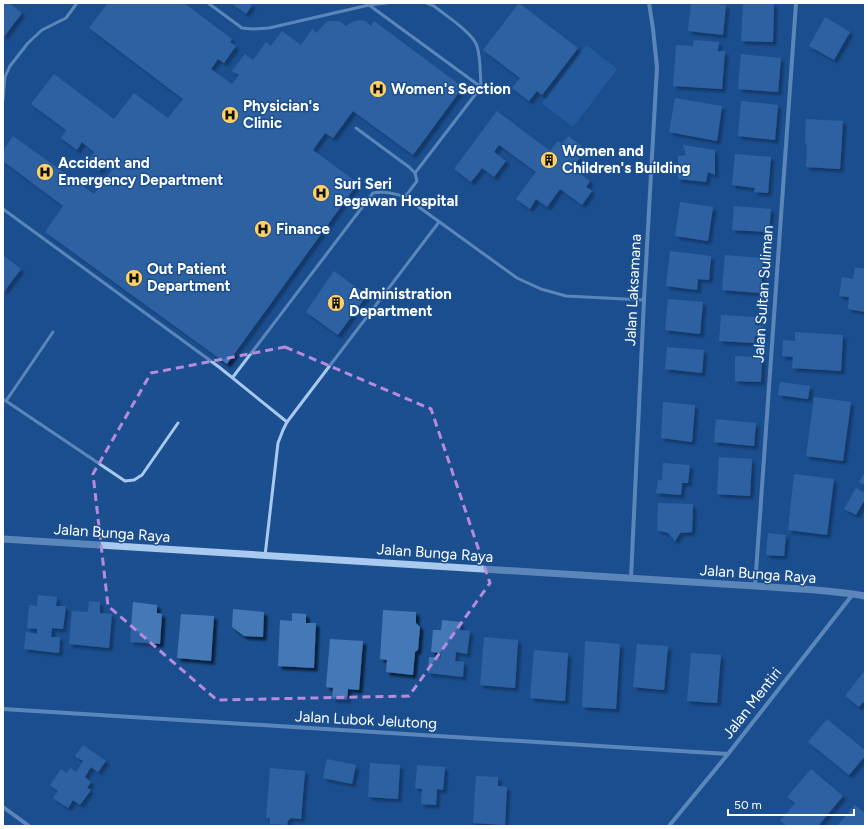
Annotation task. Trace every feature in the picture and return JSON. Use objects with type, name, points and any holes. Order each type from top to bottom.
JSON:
[{"type":"street","name":"Jalan Laksamana","points":[[631,579],[657,67],[649,3]]},
{"type":"street","name":"Jalan Sultan Suliman","points":[[755,586],[796,3]]},
{"type":"street","name":"Jalan Bunga Raya","points":[[3,539],[755,586],[865,596]]},
{"type":"street","name":"Jalan Mentiri","points":[[669,826],[728,754],[853,594]]},
{"type":"street","name":"Jalan Lubok Jelutong","points":[[3,709],[728,754]]},
{"type":"street","points":[[3,807],[29,826]]},
{"type":"lane","points":[[3,99],[5,77],[10,66],[28,43],[42,30],[66,18],[77,3]]},
{"type":"lane","points":[[208,3],[242,28],[252,29],[269,28],[369,5],[387,3]]},
{"type":"lane","points":[[415,173],[481,87],[477,45],[470,35],[434,6],[427,3]]},
{"type":"lane","points":[[369,5],[481,87]]},
{"type":"lane","points":[[356,128],[415,173],[417,180],[405,197]]},
{"type":"lane","points":[[233,377],[373,193],[394,193],[405,197],[517,278],[541,289],[566,296],[644,300]]},
{"type":"lane","points":[[3,209],[233,377],[287,422]]},
{"type":"lane","points":[[265,556],[278,443],[287,422],[439,222]]},
{"type":"lane","points":[[53,332],[4,400],[125,481],[134,480],[142,475],[178,423]]},
{"type":"highlighted area","points":[[285,347],[431,409],[490,583],[409,696],[217,700],[108,606],[93,474],[151,373]]},
{"type":"shaded area","points":[[586,45],[617,69],[573,127],[542,103]]},
{"type":"building","points":[[3,3],[9,3],[22,13],[3,38]]},
{"type":"building","points":[[108,3],[184,3],[232,39],[230,42],[236,46],[224,63],[218,59],[211,69],[232,84],[239,75],[232,71],[245,54],[253,60],[266,42],[271,46],[282,31],[301,45],[312,29],[317,33],[324,24],[329,21],[341,22],[346,26],[359,20],[365,21],[371,26],[374,21],[463,87],[413,155],[353,111],[333,138],[325,133],[313,150],[358,183],[227,364],[45,232],[63,206],[3,161],[3,151],[13,136],[94,194],[115,166],[107,160],[99,171],[87,162],[94,152],[82,142],[77,150],[61,138],[66,130],[31,104],[54,74],[114,119],[134,93],[168,118],[183,99],[89,28]]},
{"type":"building","points":[[231,3],[249,3],[252,5],[246,14]]},
{"type":"building","points":[[519,3],[578,48],[542,95],[537,91],[529,101],[512,88],[520,78],[483,50]]},
{"type":"building","points":[[691,3],[726,5],[723,35],[688,31]]},
{"type":"building","points":[[743,3],[774,3],[773,42],[741,41]]},
{"type":"building","points":[[825,17],[850,32],[834,60],[809,46]]},
{"type":"building","points":[[694,40],[719,42],[718,51],[725,51],[722,89],[673,86],[676,45],[693,46]]},
{"type":"building","points":[[741,54],[781,58],[778,92],[738,89]]},
{"type":"building","points":[[675,98],[722,106],[717,141],[669,132]]},
{"type":"building","points":[[741,101],[778,105],[775,140],[738,136]]},
{"type":"building","name":"Women and Children's Building","points":[[497,111],[550,151],[558,141],[562,144],[568,136],[582,146],[575,155],[580,158],[572,168],[590,181],[586,187],[592,191],[582,205],[560,189],[547,207],[536,199],[530,209],[516,199],[536,172],[499,145],[494,152],[506,161],[494,177],[482,168],[471,182],[454,169]]},
{"type":"building","points":[[806,119],[843,121],[840,169],[806,167]]},
{"type":"building","points":[[683,145],[715,150],[715,175],[708,172],[706,182],[678,179],[678,156],[686,155]]},
{"type":"building","points":[[735,154],[771,157],[768,193],[754,192],[755,188],[732,185]]},
{"type":"building","points":[[680,202],[713,207],[708,241],[675,236]]},
{"type":"building","points":[[734,206],[771,209],[769,232],[732,230]]},
{"type":"building","points":[[670,251],[711,256],[709,280],[698,279],[697,290],[666,286]]},
{"type":"building","points":[[3,255],[21,269],[3,293]]},
{"type":"building","points":[[725,255],[763,258],[761,293],[722,290]]},
{"type":"building","points":[[855,267],[865,269],[865,312],[848,309],[849,297],[839,296],[842,277],[853,279]]},
{"type":"building","name":"Administration Department","points":[[334,271],[367,295],[338,335],[306,312]]},
{"type":"building","points":[[668,299],[703,302],[700,334],[665,330]]},
{"type":"building","points":[[721,315],[756,317],[755,325],[763,326],[763,337],[755,336],[754,343],[719,341]]},
{"type":"building","points":[[795,332],[843,335],[841,371],[792,368],[793,357],[782,356],[783,340],[795,341]]},
{"type":"building","points":[[667,347],[704,350],[702,373],[665,369]]},
{"type":"building","points":[[735,356],[762,357],[761,382],[735,381]]},
{"type":"building","points":[[780,382],[810,386],[808,399],[778,395]]},
{"type":"building","points":[[814,397],[851,402],[843,461],[806,456]]},
{"type":"building","points":[[663,402],[695,405],[692,442],[661,438]]},
{"type":"building","points":[[716,419],[756,423],[754,446],[714,442]]},
{"type":"building","points":[[719,457],[752,459],[750,496],[717,494]]},
{"type":"building","points":[[663,463],[690,465],[688,483],[682,483],[681,495],[656,493],[658,480],[662,480]]},
{"type":"building","points":[[865,472],[865,485],[859,482]]},
{"type":"building","points":[[794,474],[834,479],[827,535],[788,530]]},
{"type":"building","points":[[856,488],[865,493],[865,499],[856,515],[844,509]]},
{"type":"building","points":[[658,503],[693,504],[692,532],[680,533],[675,541],[668,533],[657,530]]},
{"type":"building","points":[[768,533],[786,535],[784,556],[766,555]]},
{"type":"building","points":[[38,595],[57,597],[56,606],[66,606],[63,629],[52,628],[51,637],[60,637],[59,653],[24,649],[26,632],[37,634],[37,629],[27,628],[29,605],[37,606]]},
{"type":"building","points":[[89,601],[100,602],[100,613],[112,614],[109,648],[69,644],[72,611],[88,612]]},
{"type":"building","points":[[133,602],[157,605],[157,613],[162,614],[160,644],[130,642]]},
{"type":"building","points":[[233,609],[264,612],[263,637],[244,636],[232,627]]},
{"type":"building","points":[[383,610],[416,612],[416,623],[420,627],[418,650],[415,652],[413,675],[386,672],[387,660],[380,659]]},
{"type":"building","points":[[292,613],[306,614],[306,623],[316,623],[314,668],[278,666],[280,620],[292,621]]},
{"type":"building","points":[[181,614],[214,616],[211,661],[177,658]]},
{"type":"building","points":[[442,620],[461,622],[460,630],[470,631],[467,654],[456,652],[455,661],[464,662],[463,677],[428,673],[429,657],[441,658],[441,653],[431,652],[433,630],[441,630]]},
{"type":"building","points":[[484,637],[518,640],[515,688],[480,685]]},
{"type":"building","points":[[330,639],[363,641],[359,690],[348,689],[347,700],[332,699],[333,688],[326,687]]},
{"type":"building","points":[[585,641],[620,644],[616,709],[582,707]]},
{"type":"building","points":[[637,644],[668,646],[664,690],[633,687]]},
{"type":"building","points":[[534,650],[568,653],[565,701],[530,698]]},
{"type":"building","points":[[691,653],[721,655],[717,703],[687,701]]},
{"type":"building","points":[[865,670],[865,704],[863,702],[859,707],[845,696]]},
{"type":"building","points":[[827,719],[865,750],[865,756],[849,775],[808,742]]},
{"type":"building","points":[[83,745],[106,761],[98,772],[91,767],[85,777],[91,782],[87,788],[91,790],[80,805],[73,800],[68,808],[53,798],[58,791],[50,785],[61,769],[67,773],[70,768],[76,772],[83,761],[75,756]]},
{"type":"building","points":[[327,759],[356,765],[352,784],[323,778]]},
{"type":"building","points":[[370,763],[400,765],[398,799],[368,797]]},
{"type":"building","points":[[417,765],[445,767],[443,790],[437,789],[436,805],[421,804],[422,789],[415,788]]},
{"type":"building","points":[[270,768],[305,771],[301,819],[290,818],[287,825],[270,824],[270,818],[266,818]]},
{"type":"building","points":[[811,769],[843,796],[818,826],[787,826],[780,821],[795,803],[787,797]]},
{"type":"building","points":[[476,776],[498,777],[498,786],[507,787],[505,825],[473,823]]},
{"type":"building","points":[[855,805],[865,813],[865,826],[837,826]]},
{"type":"place","name":"Women's Section","points":[[378,89]]},
{"type":"place","name":"Physician's Clinic","points":[[230,115]]},
{"type":"place","name":"Women and Children's Building","points":[[549,160]]},
{"type":"place","name":"Accident and Emergency Department","points":[[45,172]]},
{"type":"place","name":"Suri Seri Begawan Hospital","points":[[321,193]]},
{"type":"place","name":"Finance","points":[[263,229]]},
{"type":"place","name":"Out Patient Department","points":[[134,278]]},
{"type":"place","name":"Administration Department","points":[[336,303]]}]
